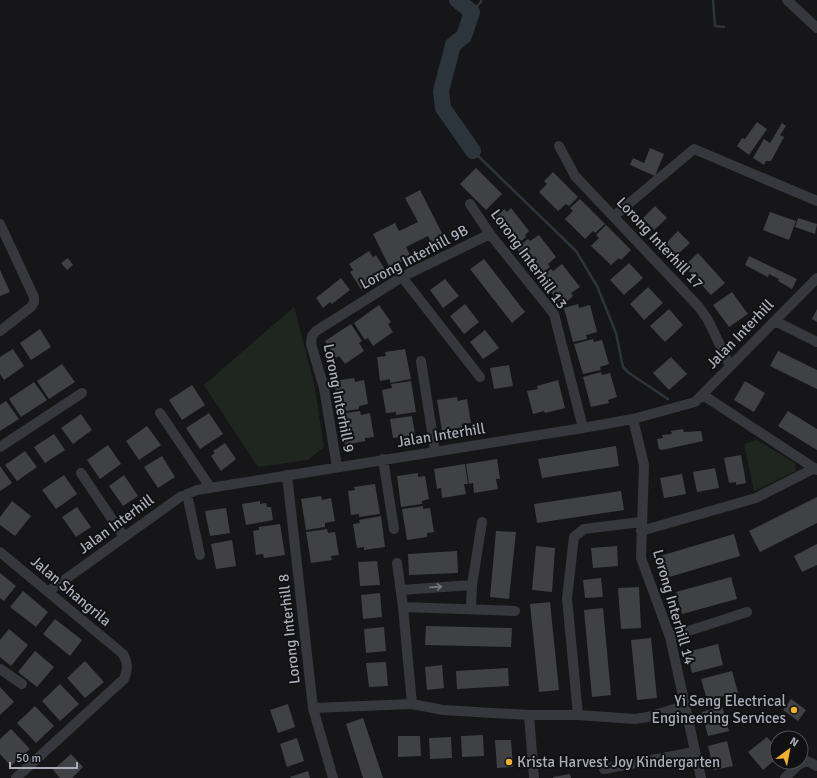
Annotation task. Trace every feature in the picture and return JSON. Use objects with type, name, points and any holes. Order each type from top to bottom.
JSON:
[{"type":"street","points":[[787,0],[817,28]]},
{"type":"street","name":"Lorong Interhill 17","points":[[559,146],[576,176],[699,306],[708,320],[730,366]]},
{"type":"street","points":[[614,216],[694,149],[817,201]]},
{"type":"street","name":"Lorong Interhill 13","points":[[470,204],[490,234],[554,314],[583,428]]},
{"type":"street","points":[[0,224],[34,297],[34,302],[31,307],[0,331]]},
{"type":"street","name":"Lorong Interhill 9B","points":[[312,336],[316,331],[402,277],[490,234]]},
{"type":"street","points":[[402,277],[480,377]]},
{"type":"street","name":"Jalan Interhill","points":[[48,591],[187,494],[210,487],[583,428],[633,419],[695,402],[817,278]]},
{"type":"street","points":[[775,321],[817,342]]},
{"type":"street","name":"Lorong Interhill 9","points":[[312,336],[311,344],[324,388],[337,467]]},
{"type":"street","points":[[421,361],[435,451]]},
{"type":"street","points":[[0,446],[82,393]]},
{"type":"street","points":[[703,395],[816,469]]},
{"type":"street","points":[[160,412],[210,487]]},
{"type":"street","name":"Lorong Interhill 14","points":[[633,419],[644,465],[641,558],[670,637],[694,752],[701,778]]},
{"type":"street","points":[[383,460],[394,529]]},
{"type":"street","points":[[578,715],[567,598],[574,537],[584,529],[641,526],[756,498],[816,469]]},
{"type":"street","points":[[81,473],[124,537]]},
{"type":"street","name":"Lorong Interhill 8","points":[[287,475],[313,708],[333,778]]},
{"type":"street","points":[[187,494],[200,556]]},
{"type":"street","points":[[471,608],[472,585],[482,522]]},
{"type":"street","name":"Jalan Shangrila","points":[[0,552],[123,654],[127,662],[127,669],[124,679],[16,778]]},
{"type":"street","points":[[397,563],[403,607],[412,704]]},
{"type":"street","points":[[401,590],[472,585]]},
{"type":"street","points":[[403,607],[471,608],[515,611]]},
{"type":"street","points":[[670,637],[747,612]]},
{"type":"street","points":[[0,669],[22,684]]},
{"type":"street","points":[[313,708],[412,704],[444,710],[529,715],[578,715],[635,719],[648,718],[684,706]]},
{"type":"street","points":[[529,715],[533,777]]},
{"type":"street","points":[[604,769],[694,752]]},
{"type":"street","points":[[784,778],[798,764],[807,761],[817,766]]},
{"type":"shaded area","points":[[294,307],[314,383],[324,447],[308,460],[258,467],[204,385]]},
{"type":"shaded area","points":[[757,440],[795,463],[796,471],[754,491],[744,444]]},
{"type":"building","points":[[757,122],[767,129],[749,155],[737,146],[742,138],[745,139]]},
{"type":"building","points":[[782,123],[786,126],[780,135],[784,137],[771,161],[766,161],[764,165],[753,158],[764,139],[770,143]]},
{"type":"building","points":[[650,148],[664,154],[655,176],[630,165],[633,158],[644,163]]},
{"type":"building","points":[[476,168],[502,194],[486,210],[460,184]]},
{"type":"building","points":[[553,172],[578,197],[569,206],[566,204],[558,211],[539,192],[547,184],[544,181]]},
{"type":"building","points":[[420,190],[445,239],[435,244],[433,241],[431,242],[428,236],[406,247],[411,257],[390,268],[373,234],[395,223],[399,231],[418,222],[405,198]]},
{"type":"building","points":[[580,199],[605,224],[595,233],[593,231],[585,239],[565,219],[573,211],[570,208]]},
{"type":"building","points":[[655,206],[667,218],[654,230],[643,218]]},
{"type":"building","points":[[511,208],[529,231],[525,235],[526,237],[514,247],[493,219],[505,209],[507,212]]},
{"type":"building","points":[[770,212],[796,221],[789,240],[763,230]]},
{"type":"building","points":[[798,218],[817,224],[815,234],[795,227]]},
{"type":"building","points":[[606,225],[631,250],[621,260],[619,258],[611,265],[591,246],[599,238],[596,235]]},
{"type":"building","points":[[678,231],[690,243],[677,255],[666,243]]},
{"type":"building","points":[[539,235],[556,257],[548,264],[550,267],[538,276],[516,248],[528,239],[530,241]]},
{"type":"building","points":[[369,251],[373,257],[376,255],[387,273],[361,289],[350,272],[353,270],[349,264]]},
{"type":"building","points":[[698,253],[725,283],[711,295],[684,266]]},
{"type":"building","points":[[749,256],[797,279],[792,289],[778,281],[779,279],[769,274],[768,277],[745,265]]},
{"type":"building","points":[[68,258],[73,265],[67,270],[61,263]]},
{"type":"building","points":[[484,259],[525,312],[512,323],[470,269]]},
{"type":"building","points":[[629,263],[643,278],[624,295],[610,280]]},
{"type":"building","points":[[562,264],[580,287],[571,293],[573,296],[562,306],[540,278],[551,269],[553,271]]},
{"type":"building","points":[[0,270],[10,292],[0,296]]},
{"type":"building","points":[[341,278],[350,290],[332,304],[330,302],[323,308],[316,298]]},
{"type":"building","points":[[445,279],[459,296],[443,308],[430,290]]},
{"type":"building","points":[[648,287],[663,303],[644,320],[630,304]]},
{"type":"building","points":[[732,292],[748,314],[729,327],[713,305]]},
{"type":"building","points":[[465,304],[479,322],[464,334],[450,316]]},
{"type":"building","points":[[578,304],[579,308],[590,305],[597,332],[586,335],[587,339],[573,342],[564,308]]},
{"type":"building","points":[[379,305],[391,322],[388,324],[393,332],[373,346],[368,338],[365,340],[354,323]]},
{"type":"building","points":[[669,309],[683,325],[665,342],[650,326]]},
{"type":"building","points":[[817,309],[817,322],[812,319]]},
{"type":"building","points":[[351,324],[362,341],[359,343],[364,351],[345,364],[339,356],[336,358],[325,341]]},
{"type":"building","points":[[40,329],[51,347],[31,360],[20,343]]},
{"type":"building","points":[[485,330],[499,348],[483,359],[470,342]]},
{"type":"building","points":[[593,339],[594,342],[602,340],[609,364],[600,367],[601,370],[583,374],[574,344]]},
{"type":"building","points":[[13,349],[24,366],[4,380],[0,374],[0,357]]},
{"type":"building","points":[[405,349],[411,379],[390,383],[390,379],[380,381],[377,357],[386,356],[385,352]]},
{"type":"building","points":[[778,351],[817,370],[817,389],[770,366]]},
{"type":"building","points":[[671,357],[687,374],[669,390],[653,373]]},
{"type":"building","points":[[62,364],[75,382],[49,399],[37,381]]},
{"type":"building","points":[[509,365],[513,386],[494,389],[490,368]]},
{"type":"building","points":[[601,372],[602,375],[610,373],[617,397],[608,400],[609,403],[591,407],[583,377]]},
{"type":"building","points":[[354,378],[355,382],[364,380],[368,404],[359,406],[359,409],[339,412],[334,381]]},
{"type":"building","points":[[558,380],[565,408],[545,413],[544,411],[533,414],[527,391],[538,389],[537,386]]},
{"type":"building","points":[[411,381],[416,412],[396,415],[396,412],[386,413],[382,390],[392,388],[391,384]]},
{"type":"building","points":[[745,381],[765,393],[754,412],[734,400]]},
{"type":"building","points":[[34,382],[47,400],[21,417],[9,399]]},
{"type":"building","points":[[192,385],[205,405],[182,420],[169,400]]},
{"type":"building","points":[[457,397],[458,401],[467,399],[471,423],[462,424],[462,428],[442,431],[437,400]]},
{"type":"building","points":[[6,401],[19,419],[0,431],[0,405]]},
{"type":"building","points":[[360,411],[361,415],[370,413],[374,437],[365,438],[365,441],[345,445],[340,414]]},
{"type":"building","points":[[788,411],[817,429],[817,450],[778,426]]},
{"type":"building","points":[[209,413],[223,434],[200,449],[186,428]]},
{"type":"building","points":[[81,414],[92,430],[73,444],[61,428]]},
{"type":"building","points":[[412,416],[415,435],[393,438],[390,419]]},
{"type":"building","points":[[147,426],[161,445],[139,460],[126,441]]},
{"type":"building","points":[[683,429],[684,432],[701,431],[703,441],[662,450],[659,449],[657,439],[663,438],[662,435],[672,434],[671,431]]},
{"type":"building","points":[[54,434],[65,450],[45,463],[34,447]]},
{"type":"building","points":[[225,443],[236,459],[221,471],[211,456],[215,453],[213,451]]},
{"type":"building","points":[[108,445],[121,464],[100,479],[87,460]]},
{"type":"building","points":[[616,446],[619,466],[542,478],[538,459]]},
{"type":"building","points":[[25,451],[37,467],[17,481],[5,465]]},
{"type":"building","points":[[741,455],[746,483],[736,485],[736,482],[729,483],[724,458]]},
{"type":"building","points":[[162,456],[175,477],[158,488],[144,467]]},
{"type":"building","points":[[497,459],[500,479],[496,479],[498,489],[474,493],[473,483],[469,484],[466,464]]},
{"type":"building","points":[[465,464],[468,484],[464,484],[466,494],[442,498],[441,488],[437,489],[434,469]]},
{"type":"building","points":[[0,466],[12,483],[0,491]]},
{"type":"building","points":[[715,468],[719,488],[697,492],[693,472]]},
{"type":"building","points":[[418,473],[418,477],[425,476],[429,499],[422,501],[422,504],[401,507],[397,476]]},
{"type":"building","points":[[682,474],[686,494],[664,498],[660,478]]},
{"type":"building","points":[[64,475],[77,494],[56,509],[42,490]]},
{"type":"building","points":[[124,475],[138,496],[123,506],[109,486]]},
{"type":"building","points":[[375,484],[380,514],[359,517],[359,514],[351,515],[348,491],[355,490],[354,487]]},
{"type":"building","points":[[621,491],[624,510],[537,523],[534,504]]},
{"type":"building","points":[[321,496],[322,500],[331,498],[335,521],[325,523],[325,527],[306,530],[301,499]]},
{"type":"building","points":[[817,497],[817,523],[760,552],[749,531]]},
{"type":"building","points":[[12,501],[31,516],[15,536],[0,525],[0,517]]},
{"type":"building","points":[[260,501],[260,504],[266,503],[267,507],[271,507],[273,520],[246,525],[242,504]]},
{"type":"building","points":[[423,506],[423,509],[430,508],[434,532],[427,533],[427,537],[407,540],[402,509]]},
{"type":"building","points":[[77,507],[91,527],[76,537],[62,517]]},
{"type":"building","points":[[226,508],[230,533],[210,536],[205,511]]},
{"type":"building","points":[[381,516],[385,547],[364,550],[364,547],[357,548],[353,524],[360,523],[359,520]]},
{"type":"building","points":[[280,524],[285,555],[264,558],[263,554],[256,555],[253,531],[259,530],[259,527]]},
{"type":"building","points":[[327,529],[328,533],[335,532],[339,555],[331,556],[332,560],[311,563],[306,532]]},
{"type":"building","points":[[496,531],[516,532],[509,599],[490,597]]},
{"type":"building","points":[[734,534],[740,556],[666,578],[660,556]]},
{"type":"building","points":[[232,540],[236,566],[216,569],[211,544]]},
{"type":"building","points":[[817,544],[817,565],[802,572],[794,556]]},
{"type":"building","points":[[536,546],[555,548],[552,592],[532,590]]},
{"type":"building","points":[[617,546],[618,566],[593,568],[591,548]]},
{"type":"building","points":[[457,551],[458,573],[409,575],[408,554]]},
{"type":"building","points":[[377,561],[380,585],[360,586],[358,562]]},
{"type":"building","points":[[0,573],[16,586],[4,601],[0,598]]},
{"type":"building","points":[[731,577],[737,599],[682,614],[676,592]]},
{"type":"building","points":[[601,578],[603,597],[585,598],[583,580]]},
{"type":"building","points":[[639,587],[641,628],[621,629],[618,588]]},
{"type":"building","points":[[23,591],[48,612],[36,627],[10,607]]},
{"type":"building","points":[[380,593],[382,617],[363,619],[361,595]]},
{"type":"building","points":[[550,602],[559,690],[539,692],[530,604]]},
{"type":"building","points":[[603,608],[611,695],[592,697],[584,610]]},
{"type":"building","points":[[55,619],[82,640],[70,656],[43,634]]},
{"type":"building","points":[[426,626],[512,628],[511,647],[425,645]]},
{"type":"building","points":[[384,627],[386,651],[366,653],[364,629]]},
{"type":"building","points":[[9,629],[28,645],[11,666],[0,657],[0,640]]},
{"type":"building","points":[[651,638],[657,698],[637,700],[631,640]]},
{"type":"building","points":[[718,644],[723,665],[692,673],[687,652]]},
{"type":"building","points":[[35,651],[54,667],[37,687],[18,672]]},
{"type":"building","points":[[85,661],[104,682],[85,698],[67,678]]},
{"type":"building","points":[[386,662],[388,686],[369,687],[366,663]]},
{"type":"building","points":[[442,665],[444,688],[427,690],[425,667]]},
{"type":"building","points":[[508,668],[509,686],[457,689],[456,671]]},
{"type":"building","points":[[732,671],[738,693],[707,700],[701,679]]},
{"type":"building","points":[[60,684],[79,704],[60,721],[42,701]]},
{"type":"building","points":[[0,687],[14,702],[0,715]]},
{"type":"building","name":"Yi Seng Electrical Engineering Services","points":[[791,699],[806,710],[798,721],[783,710]]},
{"type":"building","points":[[288,704],[295,727],[278,733],[270,710]]},
{"type":"building","points":[[35,706],[54,726],[36,743],[17,723]]},
{"type":"building","points":[[722,706],[729,731],[708,736],[702,712]]},
{"type":"building","points":[[363,718],[383,778],[363,778],[346,724]]},
{"type":"building","points":[[11,729],[30,749],[11,766],[0,754],[0,739]]},
{"type":"building","points":[[483,735],[484,756],[462,757],[461,736]]},
{"type":"building","points":[[398,736],[420,736],[421,756],[398,757]]},
{"type":"building","points":[[451,737],[452,758],[430,759],[429,738]]},
{"type":"building","points":[[767,737],[769,739],[769,765],[763,770],[748,752]]},
{"type":"building","points":[[297,738],[304,761],[287,767],[280,744]]},
{"type":"building","points":[[495,740],[511,740],[513,767],[497,768]]},
{"type":"building","points":[[727,741],[733,766],[714,770],[708,746]]},
{"type":"building","points":[[71,754],[83,767],[72,778],[60,778],[53,770]]},
{"type":"building","points":[[308,771],[310,778],[290,777]]},
{"type":"building","points":[[570,774],[571,778],[553,778],[553,777]]},
{"type":"waterway","points":[[457,0],[472,12],[464,36],[453,45],[441,91],[443,108],[473,151]]},
{"type":"waterway","points":[[472,12],[481,0]]},
{"type":"waterway","points":[[713,0],[715,26],[724,27]]},
{"type":"waterway","points":[[473,151],[576,251],[597,286],[616,333],[623,367],[629,373],[668,399]]},
{"type":"place","name":"Yi Seng Electrical Engineering Services","points":[[794,710]]},
{"type":"place","name":"Krista Harvest Joy Kindergarten","points":[[509,762]]}]
